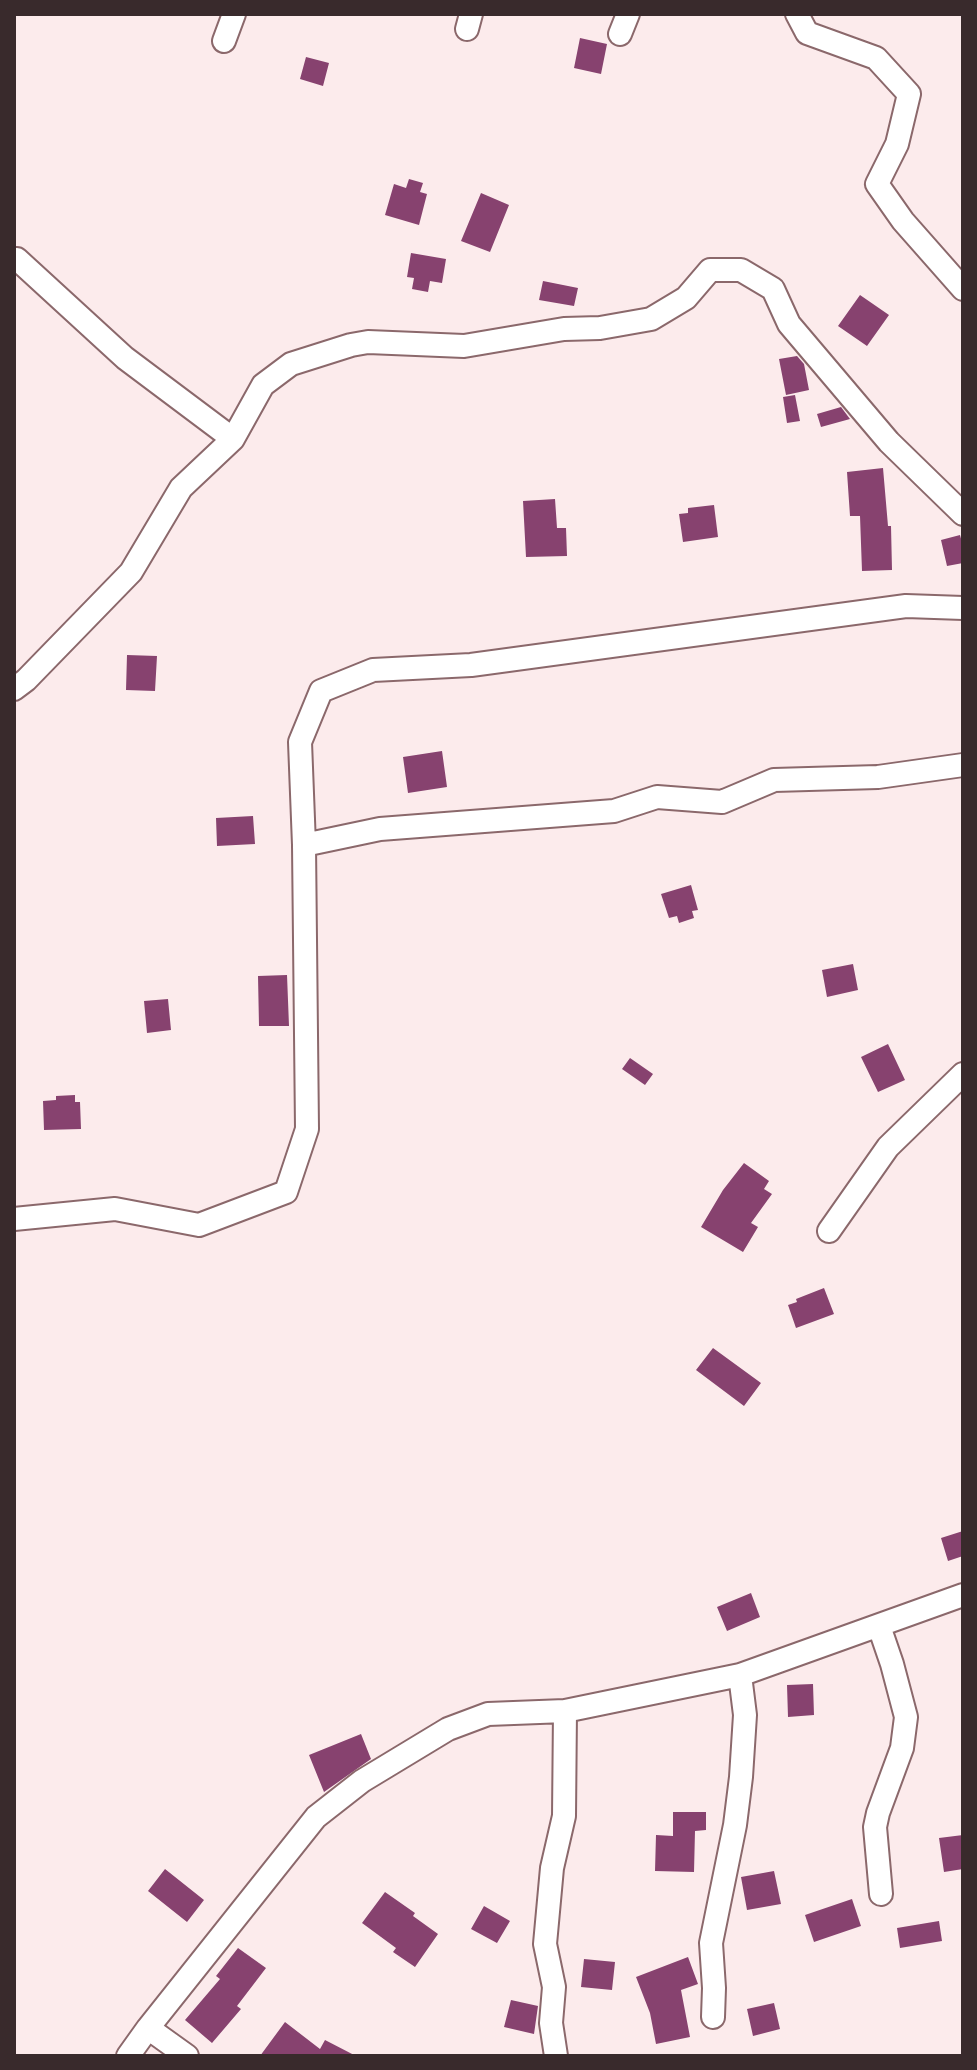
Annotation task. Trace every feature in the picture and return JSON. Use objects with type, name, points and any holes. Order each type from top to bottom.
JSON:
[{"type":"street","points":[[224,41],[234,14]]},
{"type":"street","points":[[797,14],[807,33],[876,58],[909,94],[897,144],[877,184],[903,221],[963,289]]},
{"type":"street","points":[[14,259],[125,358],[233,439]]},
{"type":"street","points":[[14,689],[131,572],[181,488],[233,439],[263,385],[291,364],[360,343],[464,346],[564,329],[600,328],[651,319],[686,298],[710,270],[741,270],[773,289],[789,324],[879,430],[963,514]]},
{"type":"street","points":[[14,1219],[115,1209],[199,1225],[286,1192],[307,1129],[300,742],[321,691],[373,670],[471,665],[906,606],[963,608]]},
{"type":"street","points":[[304,845],[380,829],[614,811],[657,797],[722,802],[774,780],[878,777],[963,765]]},
{"type":"street","points":[[829,1231],[888,1147],[963,1074]]},
{"type":"street","points":[[128,2056],[316,1817],[362,1781],[448,1729],[488,1714],[565,1711],[740,1675],[963,1595]]},
{"type":"street","points":[[879,1626],[906,1717],[902,1748],[875,1827],[881,1894]]},
{"type":"street","points":[[713,2017],[711,1943],[735,1825],[741,1777],[745,1715],[740,1675]]},
{"type":"street","points":[[556,2056],[551,2023],[554,1987],[545,1944],[552,1868],[564,1816],[565,1711]]},
{"type":"street","points":[[148,2028],[187,2056]]},
{"type":"building","points":[[580,38],[607,44],[601,74],[574,68]]},
{"type":"building","points":[[306,57],[329,63],[323,86],[300,79]]},
{"type":"building","points":[[409,179],[423,183],[420,192],[427,194],[419,225],[385,215],[394,184],[406,188]]},
{"type":"building","points":[[481,193],[509,205],[490,252],[461,241]]},
{"type":"building","points":[[411,253],[446,259],[442,283],[430,281],[428,292],[412,289],[414,278],[407,277]]},
{"type":"building","points":[[543,281],[578,288],[574,306],[539,300]]},
{"type":"building","points":[[860,295],[889,315],[867,346],[838,326]]},
{"type":"building","points":[[797,356],[804,364],[809,390],[786,395],[779,359]]},
{"type":"building","points":[[795,395],[800,421],[787,423],[783,397]]},
{"type":"building","points":[[841,407],[850,419],[821,427],[817,414]]},
{"type":"building","points":[[883,468],[888,526],[891,526],[892,570],[862,571],[860,516],[850,516],[847,472]]},
{"type":"building","points":[[555,499],[557,528],[566,528],[567,556],[526,557],[523,501]]},
{"type":"building","points":[[714,505],[718,537],[683,542],[679,514],[688,513],[688,508]]},
{"type":"building","points":[[960,535],[963,563],[947,566],[941,540]]},
{"type":"building","points":[[127,655],[157,656],[155,691],[126,690]]},
{"type":"building","points":[[442,751],[447,787],[408,793],[403,757]]},
{"type":"building","points":[[253,816],[255,844],[217,846],[216,818]]},
{"type":"building","points":[[691,885],[698,910],[692,911],[694,918],[679,923],[677,916],[669,918],[661,894]]},
{"type":"building","points":[[853,964],[858,990],[827,997],[822,970]]},
{"type":"building","points":[[287,975],[289,1026],[259,1026],[258,976]]},
{"type":"building","points":[[168,999],[171,1030],[147,1033],[144,1001]]},
{"type":"building","points":[[888,1044],[905,1080],[878,1092],[861,1057]]},
{"type":"building","points":[[630,1058],[653,1074],[645,1085],[622,1069]]},
{"type":"building","points":[[75,1095],[75,1102],[80,1102],[81,1129],[44,1130],[43,1101],[56,1100],[56,1096]]},
{"type":"building","points":[[744,1163],[769,1181],[764,1189],[772,1194],[751,1223],[758,1227],[743,1252],[701,1227]]},
{"type":"building","points":[[824,1288],[834,1314],[796,1328],[788,1305]]},
{"type":"building","points":[[713,1348],[761,1383],[744,1406],[696,1370]]},
{"type":"building","points":[[963,1531],[963,1556],[948,1561],[941,1538]]},
{"type":"building","points":[[751,1593],[760,1617],[727,1631],[717,1607]]},
{"type":"building","points":[[813,1684],[814,1715],[788,1717],[787,1685]]},
{"type":"building","points":[[361,1734],[371,1759],[324,1792],[309,1755]]},
{"type":"building","points":[[673,1812],[706,1812],[706,1830],[695,1831],[694,1872],[655,1871],[656,1835],[673,1836]]},
{"type":"building","points":[[963,1835],[963,1869],[944,1872],[939,1838]]},
{"type":"building","points":[[165,1869],[204,1900],[187,1922],[148,1891]]},
{"type":"building","points":[[774,1871],[781,1904],[747,1910],[741,1877]]},
{"type":"building","points":[[385,1892],[438,1934],[415,1967],[393,1952],[396,1948],[362,1923]]},
{"type":"building","points":[[852,1899],[861,1926],[814,1942],[805,1915]]},
{"type":"building","points":[[484,1906],[510,1921],[497,1943],[471,1929]]},
{"type":"building","points":[[939,1921],[942,1941],[900,1948],[897,1928]]},
{"type":"building","points":[[238,1948],[266,1968],[237,2006],[241,2009],[212,2043],[185,2020],[220,1979],[216,1976]]},
{"type":"building","points":[[688,1957],[698,1984],[681,1990],[690,2037],[656,2044],[650,2013],[636,1977]]},
{"type":"building","points":[[584,1959],[615,1962],[612,1990],[581,1987]]},
{"type":"building","points":[[511,2000],[538,2006],[534,2034],[504,2027]]},
{"type":"building","points":[[774,2003],[780,2029],[753,2036],[747,2009]]},
{"type":"building","points":[[285,2022],[320,2049],[325,2040],[356,2056],[260,2056]]}]
